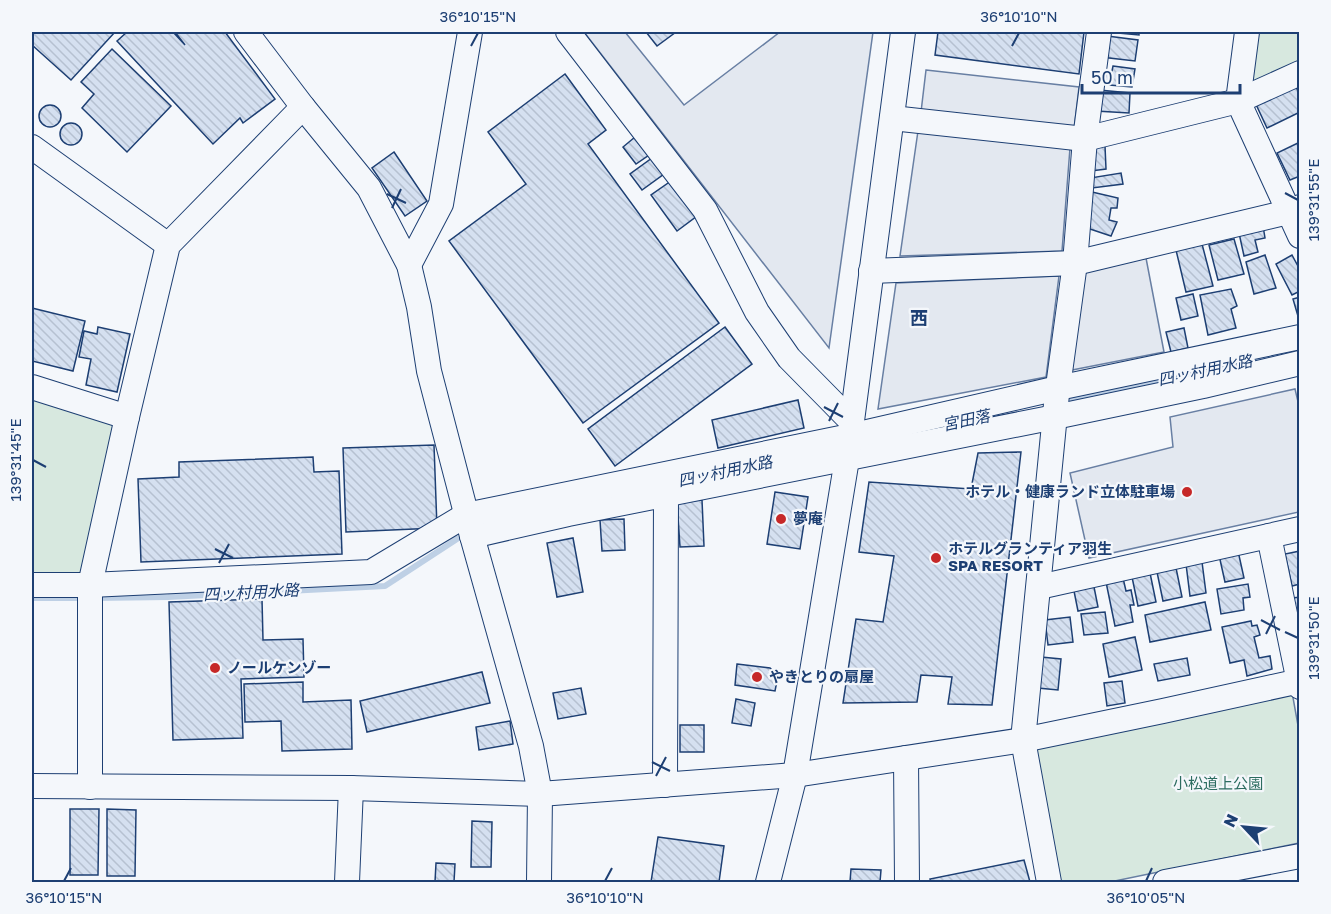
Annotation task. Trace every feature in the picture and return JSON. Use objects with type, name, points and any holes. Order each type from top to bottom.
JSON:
[{"type":"street","points":[[246,32],[369,188],[409,265],[419,308],[429,371],[469,526],[531,746],[540,794],[539,882]]},
{"type":"street","points":[[409,265],[441,204],[470,32]]},
{"type":"street","points":[[568,32],[705,210],[757,312],[849,438]]},
{"type":"street","points":[[768,882],[795,776],[849,438],[903,32]]},
{"type":"street","points":[[1049,882],[1023,740],[1057,401],[1075,263],[1085,139],[1099,32]]},
{"type":"street","points":[[1247,32],[1238,101],[1294,210],[1299,236]]},
{"type":"street","points":[[892,118],[1085,139],[1238,101],[1299,73]]},
{"type":"street","points":[[90,787],[90,585],[168,245],[303,107]]},
{"type":"street","points":[[32,147],[168,245]]},
{"type":"street","points":[[871,271],[1075,263],[1294,210]]},
{"type":"street","points":[[1057,401],[1299,337]]},
{"type":"street","points":[[32,585],[90,585],[371,572],[469,526],[849,438],[1057,401],[1299,363]]},
{"type":"street","points":[[32,387],[128,417]]},
{"type":"street","points":[[469,526],[568,514],[666,496],[849,438]]},
{"type":"street","points":[[664,785],[666,496]]},
{"type":"street","points":[[1039,587],[1299,529]]},
{"type":"street","points":[[32,786],[351,788],[540,794],[795,776],[1023,740],[1299,683],[1269,536]]},
{"type":"street","points":[[906,758],[907,882]]},
{"type":"street","points":[[347,882],[351,788]]},
{"type":"street","points":[[1165,882],[1299,856]]},
{"type":"green space","points":[[1253,32],[1299,32],[1299,63],[1246,88]]},
{"type":"green space","points":[[32,387],[127,417],[90,585],[32,585]]},
{"type":"green space","name":"小松道上公園","points":[[1292,692],[1299,731],[1299,843],[1110,882],[1060,882],[1036,748]]},
{"type":"shaded area","points":[[584,32],[625,32],[684,105],[780,32],[873,32],[829,348]]},
{"type":"shaded area","points":[[926,70],[1079,87],[1074,129],[921,112]]},
{"type":"shaded area","points":[[918,131],[1070,148],[1062,251],[900,256]]},
{"type":"shaded area","points":[[1146,258],[1164,352],[1067,371],[1081,273]]},
{"type":"shaded area","points":[[1059,276],[1046,377],[878,409],[896,283]]},
{"type":"shaded area","name":"ホテル・健康ランド立体駐車場","points":[[1295,389],[1300,410],[1299,512],[1089,558],[1070,473],[1173,447],[1170,417]]},
{"type":"building","points":[[32,32],[115,32],[71,80],[32,45]]},
{"type":"building","points":[[127,32],[173,32],[185,45],[175,32],[225,32],[275,99],[243,123],[240,118],[213,144],[117,41]]},
{"type":"building","points":[[646,32],[676,32],[657,46]]},
{"type":"building","points":[[938,32],[1084,32],[1079,74],[935,55]]},
{"type":"building","points":[[1107,32],[1139,32],[1139,35]]},
{"type":"building","points":[[1107,36],[1138,40],[1135,61],[1101,57]]},
{"type":"building","points":[[112,49],[171,106],[127,152],[82,108],[94,94],[81,82]]},
{"type":"building","points":[[1113,66],[1135,69],[1132,87],[1098,84],[1100,70],[1112,71]]},
{"type":"building","points":[[565,74],[606,130],[588,144],[719,323],[583,423],[449,241],[526,184],[488,132]]},
{"type":"building","points":[[1293,81],[1300,95],[1300,112],[1267,128],[1254,100]]},
{"type":"building","points":[[1099,90],[1130,93],[1129,113],[1096,111]]},
{"type":"building","points":[[50,105],[58,108],[61,116],[58,124],[50,127],[42,124],[39,116],[42,108]]},
{"type":"building","points":[[71,123],[79,126],[82,134],[79,142],[71,145],[63,142],[60,134],[63,126]]},
{"type":"building","points":[[635,137],[649,155],[636,164],[623,147]]},
{"type":"building","points":[[1300,142],[1300,176],[1290,180],[1277,153]]},
{"type":"building","points":[[1105,146],[1106,169],[1091,171],[1090,147]]},
{"type":"building","points":[[394,152],[427,201],[405,216],[372,168]]},
{"type":"building","points":[[652,158],[664,174],[642,190],[630,174]]},
{"type":"building","points":[[1121,173],[1123,184],[1092,188],[1090,178]]},
{"type":"building","points":[[671,181],[697,216],[677,231],[651,195]]},
{"type":"building","points":[[1092,192],[1118,198],[1117,208],[1111,208],[1109,220],[1117,222],[1111,236],[1084,227]]},
{"type":"building","points":[[1263,226],[1265,238],[1255,240],[1258,252],[1244,256],[1239,233]]},
{"type":"building","points":[[1234,239],[1244,274],[1218,280],[1209,245]]},
{"type":"building","points":[[1202,244],[1213,286],[1186,292],[1176,250]]},
{"type":"building","points":[[1265,255],[1276,288],[1254,294],[1246,262]]},
{"type":"building","points":[[1292,255],[1300,270],[1300,291],[1292,295],[1276,264]]},
{"type":"building","points":[[1231,289],[1237,306],[1231,309],[1236,328],[1208,335],[1200,295]]},
{"type":"building","points":[[1193,294],[1198,316],[1181,320],[1176,298]]},
{"type":"building","points":[[1300,297],[1300,323],[1293,299]]},
{"type":"building","points":[[32,308],[85,321],[73,371],[32,361]]},
{"type":"building","points":[[98,327],[130,334],[117,392],[86,385],[91,359],[79,357],[84,331],[97,334]]},
{"type":"building","points":[[725,327],[752,364],[615,466],[588,429]]},
{"type":"building","points":[[1184,328],[1188,348],[1171,352],[1166,332]]},
{"type":"building","points":[[798,400],[804,428],[718,448],[712,420]]},
{"type":"building","points":[[434,445],[437,528],[346,532],[343,448]]},
{"type":"building","points":[[1021,452],[992,705],[948,704],[952,677],[921,675],[917,702],[843,703],[856,619],[883,622],[894,556],[859,552],[869,482],[971,489],[978,453]]},
{"type":"building","points":[[313,457],[314,472],[339,471],[342,554],[141,562],[138,479],[179,477],[179,462]]},
{"type":"building","points":[[775,492],[808,497],[800,549],[767,544]]},
{"type":"building","points":[[702,500],[704,546],[680,547],[677,502]]},
{"type":"building","points":[[624,519],[625,550],[602,551],[600,520]]},
{"type":"building","points":[[573,538],[583,592],[557,597],[547,543]]},
{"type":"building","points":[[1238,551],[1244,578],[1225,582],[1219,555]]},
{"type":"building","points":[[1300,551],[1300,584],[1292,586],[1285,554]]},
{"type":"building","points":[[1202,562],[1206,593],[1190,596],[1186,564]]},
{"type":"building","points":[[1176,568],[1182,597],[1163,601],[1157,572]]},
{"type":"building","points":[[1150,573],[1156,602],[1138,606],[1132,577]]},
{"type":"building","points":[[1123,578],[1126,591],[1131,590],[1134,605],[1130,605],[1133,622],[1115,626],[1106,582]]},
{"type":"building","points":[[1093,582],[1098,607],[1078,611],[1073,586]]},
{"type":"building","points":[[1248,584],[1250,597],[1243,598],[1244,610],[1221,614],[1217,589]]},
{"type":"building","points":[[1300,597],[1300,615],[1297,615],[1293,598]]},
{"type":"building","points":[[262,599],[263,640],[303,639],[304,677],[241,679],[243,738],[173,740],[169,602]]},
{"type":"building","points":[[1205,602],[1211,630],[1150,642],[1145,615]]},
{"type":"building","points":[[1105,612],[1108,633],[1084,635],[1081,614]]},
{"type":"building","points":[[1070,617],[1073,642],[1048,645],[1045,620]]},
{"type":"building","points":[[1251,621],[1252,626],[1257,625],[1260,635],[1254,637],[1259,658],[1270,656],[1272,669],[1247,676],[1244,660],[1230,663],[1222,627]]},
{"type":"building","points":[[1135,637],[1142,670],[1109,677],[1103,644]]},
{"type":"building","points":[[1041,657],[1061,659],[1058,690],[1038,688]]},
{"type":"building","points":[[1187,658],[1190,675],[1158,681],[1154,664]]},
{"type":"building","points":[[737,664],[770,668],[775,673],[777,681],[775,691],[735,685]]},
{"type":"building","points":[[482,672],[490,703],[367,732],[360,701]]},
{"type":"building","points":[[1122,681],[1125,703],[1107,706],[1104,683]]},
{"type":"building","points":[[303,682],[303,702],[351,700],[352,749],[282,751],[281,721],[245,722],[244,684]]},
{"type":"building","points":[[581,688],[586,714],[558,719],[553,693]]},
{"type":"building","points":[[736,699],[755,703],[751,726],[732,723]]},
{"type":"building","points":[[510,721],[513,744],[479,750],[476,727]]},
{"type":"building","points":[[680,725],[704,725],[704,752],[680,752]]},
{"type":"building","points":[[70,809],[99,809],[98,875],[70,875]]},
{"type":"building","points":[[107,809],[136,810],[135,876],[107,876]]},
{"type":"building","points":[[472,821],[492,822],[491,867],[471,867]]},
{"type":"building","points":[[658,837],[724,846],[719,882],[651,882]]},
{"type":"building","points":[[1024,860],[1030,882],[931,882],[930,879]]},
{"type":"building","points":[[436,863],[455,864],[454,882],[435,882]]},
{"type":"building","points":[[851,869],[881,870],[880,882],[850,882]]},
{"type":"waterway","name":"四ッ村用水路","points":[[1062,400],[1300,350]]},
{"type":"waterway","name":"四ッ村用水路","points":[[95,598],[168,597],[385,586],[457,539]]},
{"type":"waterway","name":"四ッ村用水路","points":[[32,598],[85,598]]},
{"type":"place","name":"ホテル・健康ランド立体駐車場","points":[[1187,492]]},
{"type":"place","name":"夢庵","points":[[781,519]]},
{"type":"place","name":"ホテルグランティア羽生 SPA RESORT","points":[[936,558]]},
{"type":"place","name":"ノールケンゾー","points":[[215,668]]},
{"type":"place","name":"やきとりの扇屋","points":[[757,677]]},
{"type":"district","name":"西","points":[[919,319]]},
{"type":"water label","name":"宮田落","points":[[966,420]]}]
